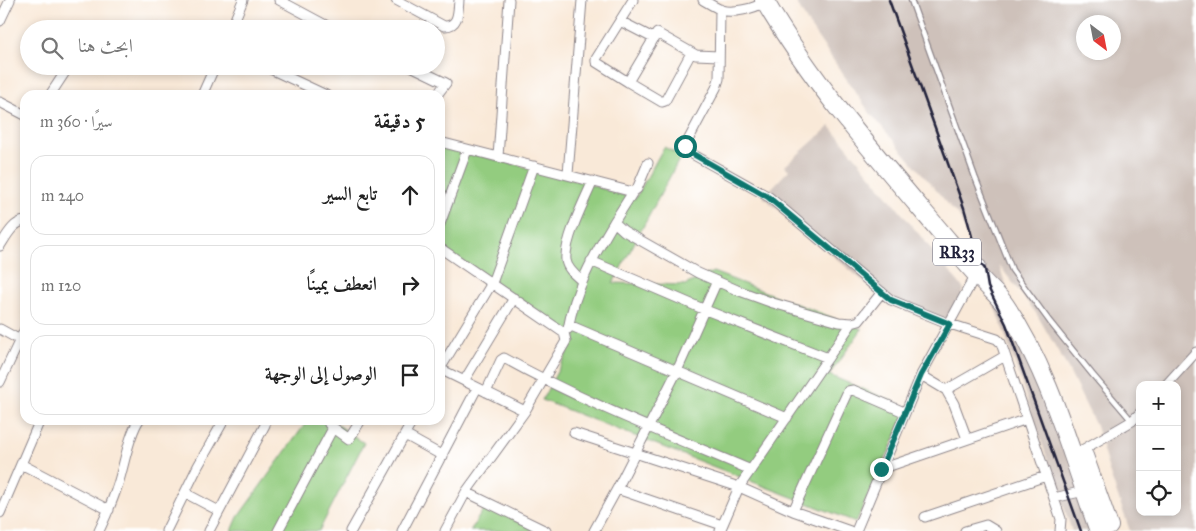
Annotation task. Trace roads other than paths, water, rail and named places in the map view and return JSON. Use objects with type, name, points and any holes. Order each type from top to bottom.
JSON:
[{"type":"highway","name":"RR33","points":[[768,1],[876,145],[913,189],[958,236],[979,270],[1022,318],[1033,337],[1077,453],[1111,531]]},
{"type":"highway","name":"RR33","points":[[1077,453],[1084,491],[1099,531]]},
{"type":"street","points":[[0,21],[9,0]]},
{"type":"street","points":[[235,20],[243,0]]},
{"type":"street","points":[[279,0],[316,20]]},
{"type":"street","points":[[396,0],[433,20]]},
{"type":"street","points":[[445,26],[448,27],[455,23],[459,0]]},
{"type":"street","points":[[498,157],[508,0]]},
{"type":"street","points":[[568,174],[582,0]]},
{"type":"street","points":[[633,0],[597,56],[596,61],[662,102],[665,101],[691,53]]},
{"type":"street","points":[[702,0],[720,9],[734,10],[768,1]]},
{"type":"street","points":[[720,9],[718,79],[716,88],[685,146],[685,150],[768,197],[897,303],[950,324],[997,339],[1001,343],[1061,519],[1062,530]]},
{"type":"street","points":[[620,21],[653,38]]},
{"type":"street","points":[[628,82],[653,38],[658,33],[691,53],[701,56],[719,56]]},
{"type":"street","points":[[53,90],[63,75]]},
{"type":"street","points":[[204,90],[211,75]]},
{"type":"street","points":[[283,75],[315,90]]},
{"type":"street","points":[[430,75],[446,83],[441,90]]},
{"type":"street","points":[[0,102],[20,112]]},
{"type":"street","points":[[445,143],[633,192]]},
{"type":"street","points":[[445,210],[467,150]]},
{"type":"street","points":[[445,531],[466,492],[525,410],[566,341],[572,306],[591,261],[633,192],[637,189],[648,163]]},
{"type":"street","points":[[445,361],[492,283],[534,166]]},
{"type":"street","points":[[582,281],[571,272],[566,261],[567,246],[592,181]]},
{"type":"street","points":[[0,246],[12,228],[20,222]]},
{"type":"street","points":[[614,222],[624,231],[680,263],[717,281],[773,303],[839,322],[852,323],[859,321],[882,292]]},
{"type":"street","points":[[445,251],[564,333],[566,337]]},
{"type":"street","points":[[591,261],[703,309],[828,358]]},
{"type":"street","points":[[856,531],[921,375],[979,270]]},
{"type":"street","points":[[594,531],[677,371],[717,281]]},
{"type":"street","points":[[464,381],[514,298]]},
{"type":"street","points":[[617,489],[721,528],[739,487],[852,323]]},
{"type":"street","points":[[568,325],[787,418]]},
{"type":"street","points":[[0,329],[20,333]]},
{"type":"street","points":[[0,382],[20,340]]},
{"type":"street","points":[[1170,381],[1196,352]]},
{"type":"street","points":[[946,390],[1005,356]]},
{"type":"street","points":[[402,531],[481,390],[502,358],[544,380],[750,470]]},
{"type":"street","points":[[445,372],[525,410]]},
{"type":"street","points":[[921,375],[946,390],[954,404],[967,439]]},
{"type":"street","points":[[793,512],[848,391],[853,390],[904,412]]},
{"type":"street","points":[[1077,453],[1136,416]]},
{"type":"street","points":[[881,469],[1027,419]]},
{"type":"street","points":[[0,513],[38,425]]},
{"type":"street","points":[[99,531],[118,485],[136,425]]},
{"type":"street","points":[[166,531],[221,425]]},
{"type":"street","points":[[209,531],[265,425]]},
{"type":"street","points":[[278,531],[331,425]]},
{"type":"street","points":[[333,425],[349,439],[358,425]]},
{"type":"street","points":[[351,531],[410,425]]},
{"type":"street","points":[[574,433],[739,487],[832,528],[850,531]]},
{"type":"street","points":[[405,435],[443,456]]},
{"type":"street","points":[[21,464],[109,510]]},
{"type":"street","points":[[925,517],[1046,476]]},
{"type":"street","points":[[1054,498],[1084,491]]},
{"type":"street","points":[[466,492],[546,531]]},
{"type":"street","points":[[185,493],[219,511]]},
{"type":"street","points":[[965,531],[986,525],[996,531]]},
{"type":"lane","points":[[911,0],[975,177],[1012,270],[1050,322],[1132,420]]},
{"type":"railway","points":[[889,0],[964,208],[979,261],[985,269],[988,287],[1006,324],[1081,531]]}]
